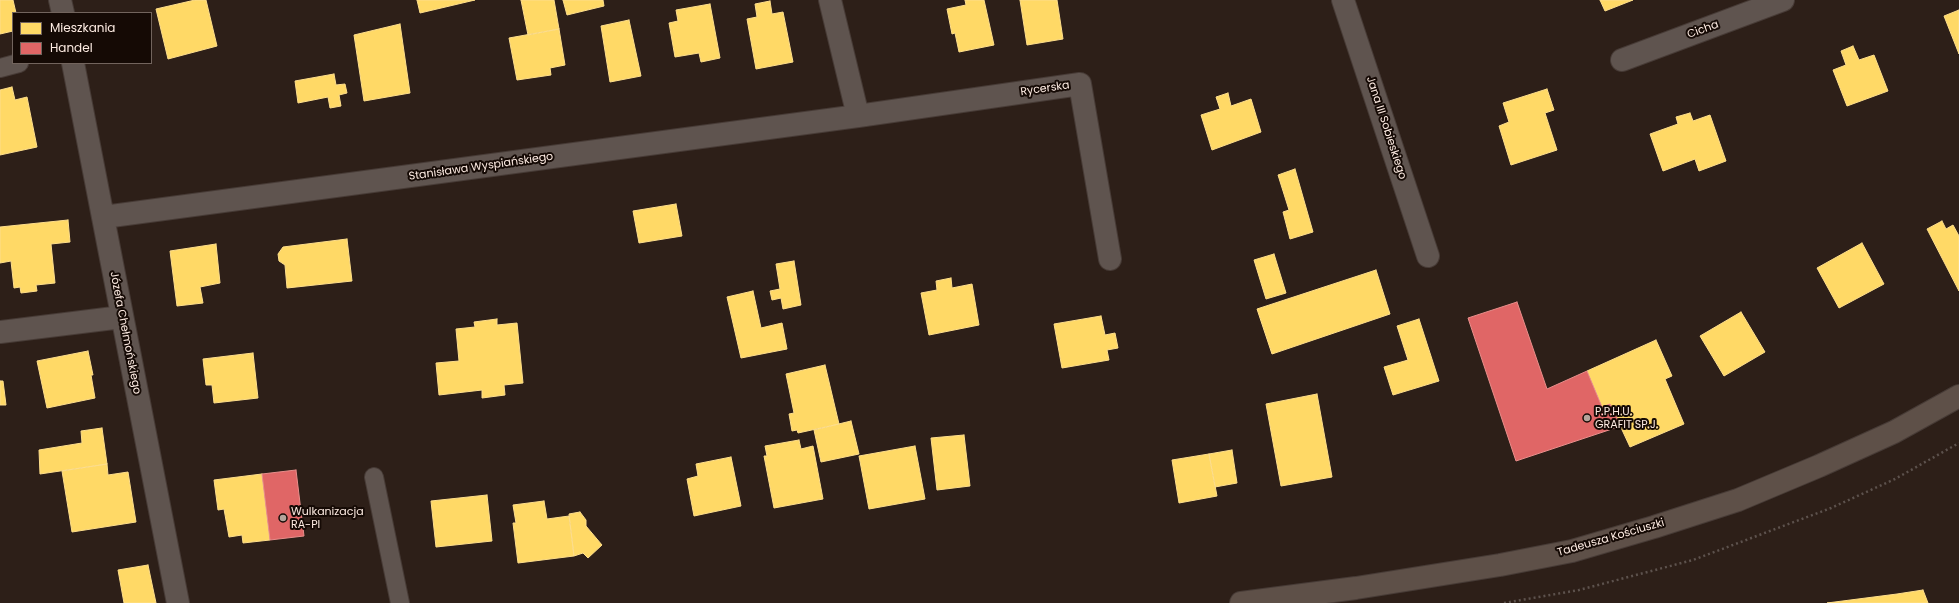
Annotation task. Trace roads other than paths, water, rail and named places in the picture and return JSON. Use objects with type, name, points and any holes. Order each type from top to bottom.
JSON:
[{"type":"main road","name":"Tadeusza Kościuszki","points":[[1241,603],[1266,602],[1500,565],[1572,550],[1654,527],[1738,500],[1819,466],[1894,432],[1959,396]]},
{"type":"street","points":[[60,0],[63,12]]},
{"type":"street","points":[[830,0],[858,116]]},
{"type":"street","name":"Jana III Sobieskiego","points":[[1343,0],[1428,256]]},
{"type":"street","name":"Cicha","points":[[1622,60],[1783,0]]},
{"type":"street","name":"Józefa Chełmońskiego","points":[[72,64],[104,217],[178,603]]},
{"type":"street","name":"Rycerska","points":[[858,116],[1080,84],[1110,259]]},
{"type":"street","name":"Stanisława Wyspiańskiego","points":[[104,217],[858,116]]},
{"type":"street","points":[[0,332],[122,317]]},
{"type":"lane","points":[[0,68],[15,64]]},
{"type":"lane","points":[[374,477],[400,603]]},
{"type":"place","name":"P.P.H.U. GRAFIT SP.J.","points":[[1587,418]]},
{"type":"place","name":"Wulkanizacja RA-PI","points":[[283,518]]}]
